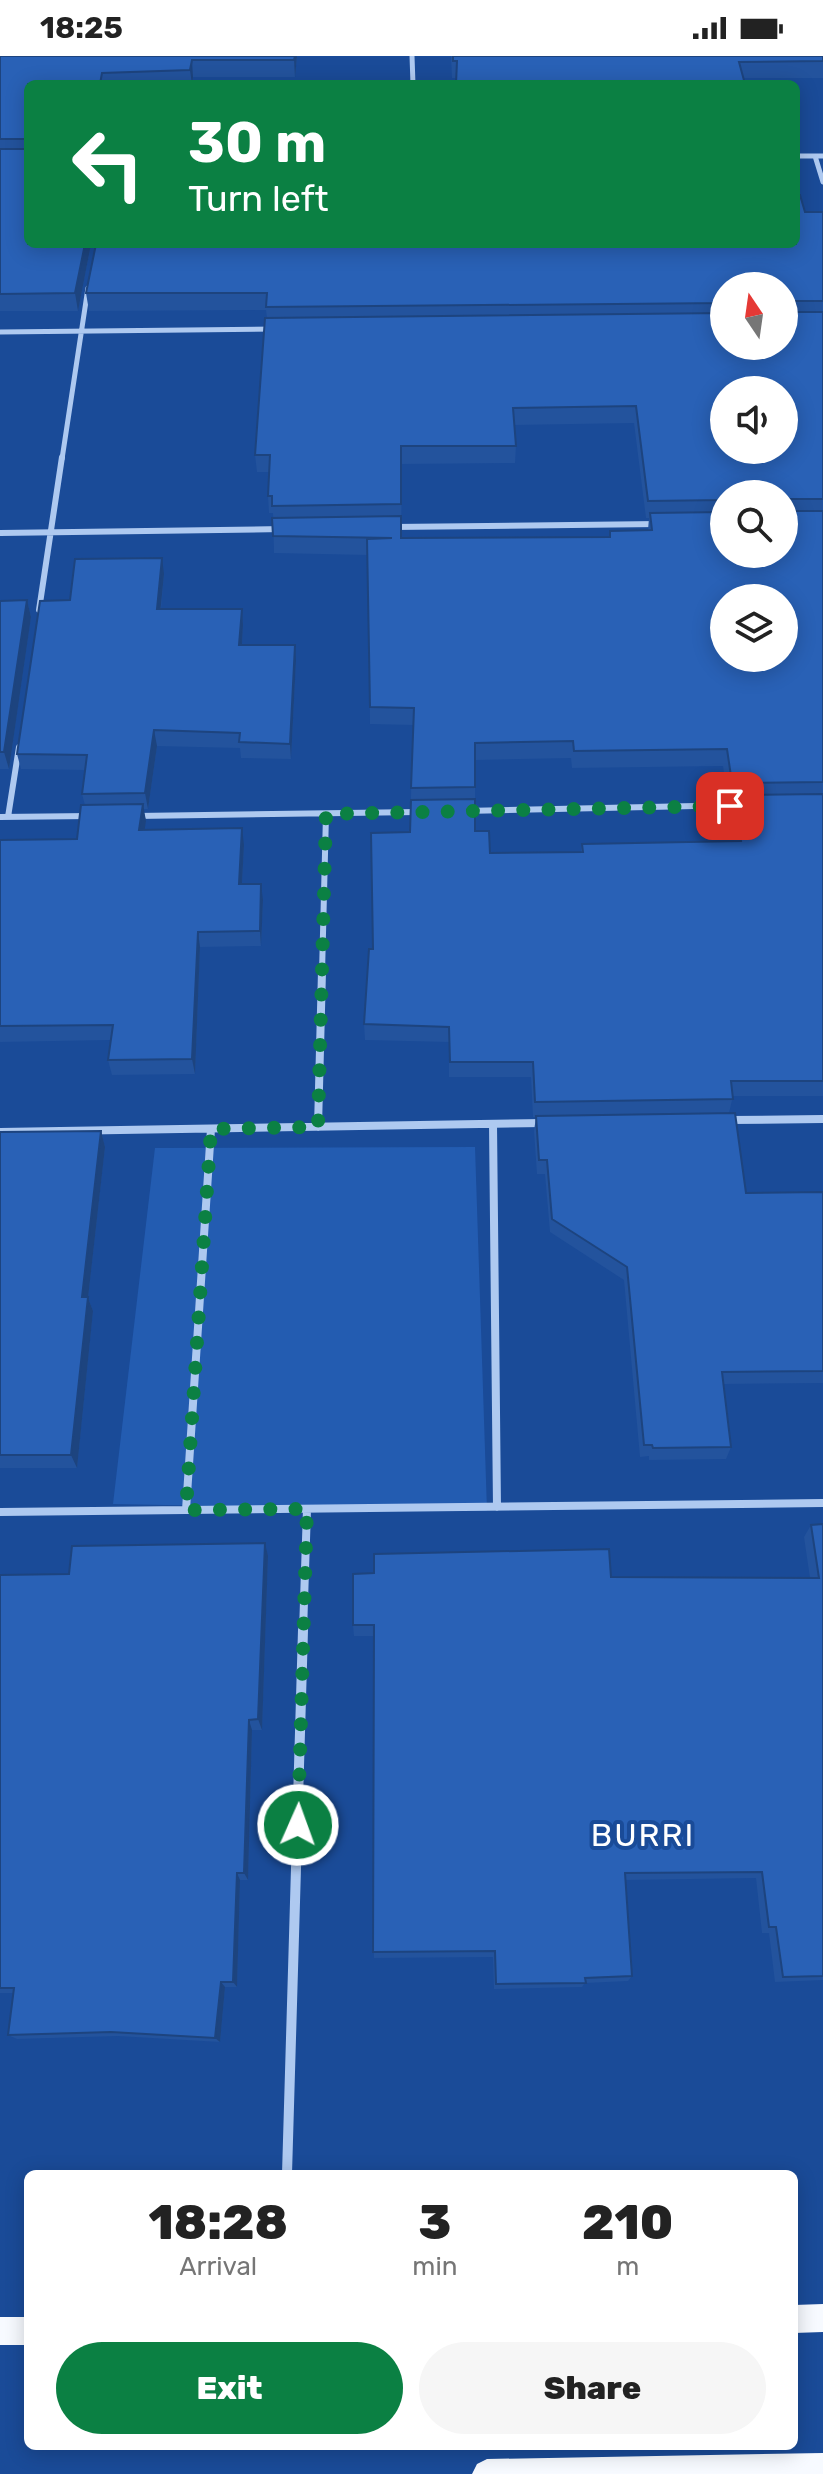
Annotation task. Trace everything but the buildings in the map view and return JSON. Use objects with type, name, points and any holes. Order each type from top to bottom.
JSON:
[{"type":"main road","points":[[798,2319],[823,2318]]},
{"type":"main road","points":[[0,2331],[24,2331]]},
{"type":"main road","points":[[487,2474],[823,2468]]},
{"type":"street","points":[[412,56],[413,80]]},
{"type":"street","points":[[800,156],[823,156]]},
{"type":"street","points":[[815,156],[823,182]]},
{"type":"street","points":[[37,622],[79,331],[91,273]]},
{"type":"street","points":[[0,332],[284,329]]},
{"type":"street","points":[[380,527],[661,524]]},
{"type":"street","points":[[0,533],[286,529]]},
{"type":"street","points":[[19,742],[4,817],[103,816]]},
{"type":"street","points":[[450,811],[745,805]]},
{"type":"street","points":[[119,816],[434,812]]},
{"type":"street","points":[[318,1127],[326,814]]},
{"type":"street","points":[[713,1120],[823,1119]]},
{"type":"street","points":[[0,1132],[556,1123]]},
{"type":"street","points":[[493,1124],[497,1507]]},
{"type":"street","points":[[186,1510],[211,1129]]},
{"type":"street","points":[[0,1512],[823,1503]]},
{"type":"street","points":[[287,2170],[307,1509]]},
{"type":"shaded area","points":[[475,1147],[487,1511],[113,1504],[155,1148]]},
{"type":"district","name":"BURRI","points":[[643,1835]]},
{"type":"route","points":[[298,1825],[307,1509],[186,1510],[211,1129],[318,1127],[326,814],[730,806]]}]
